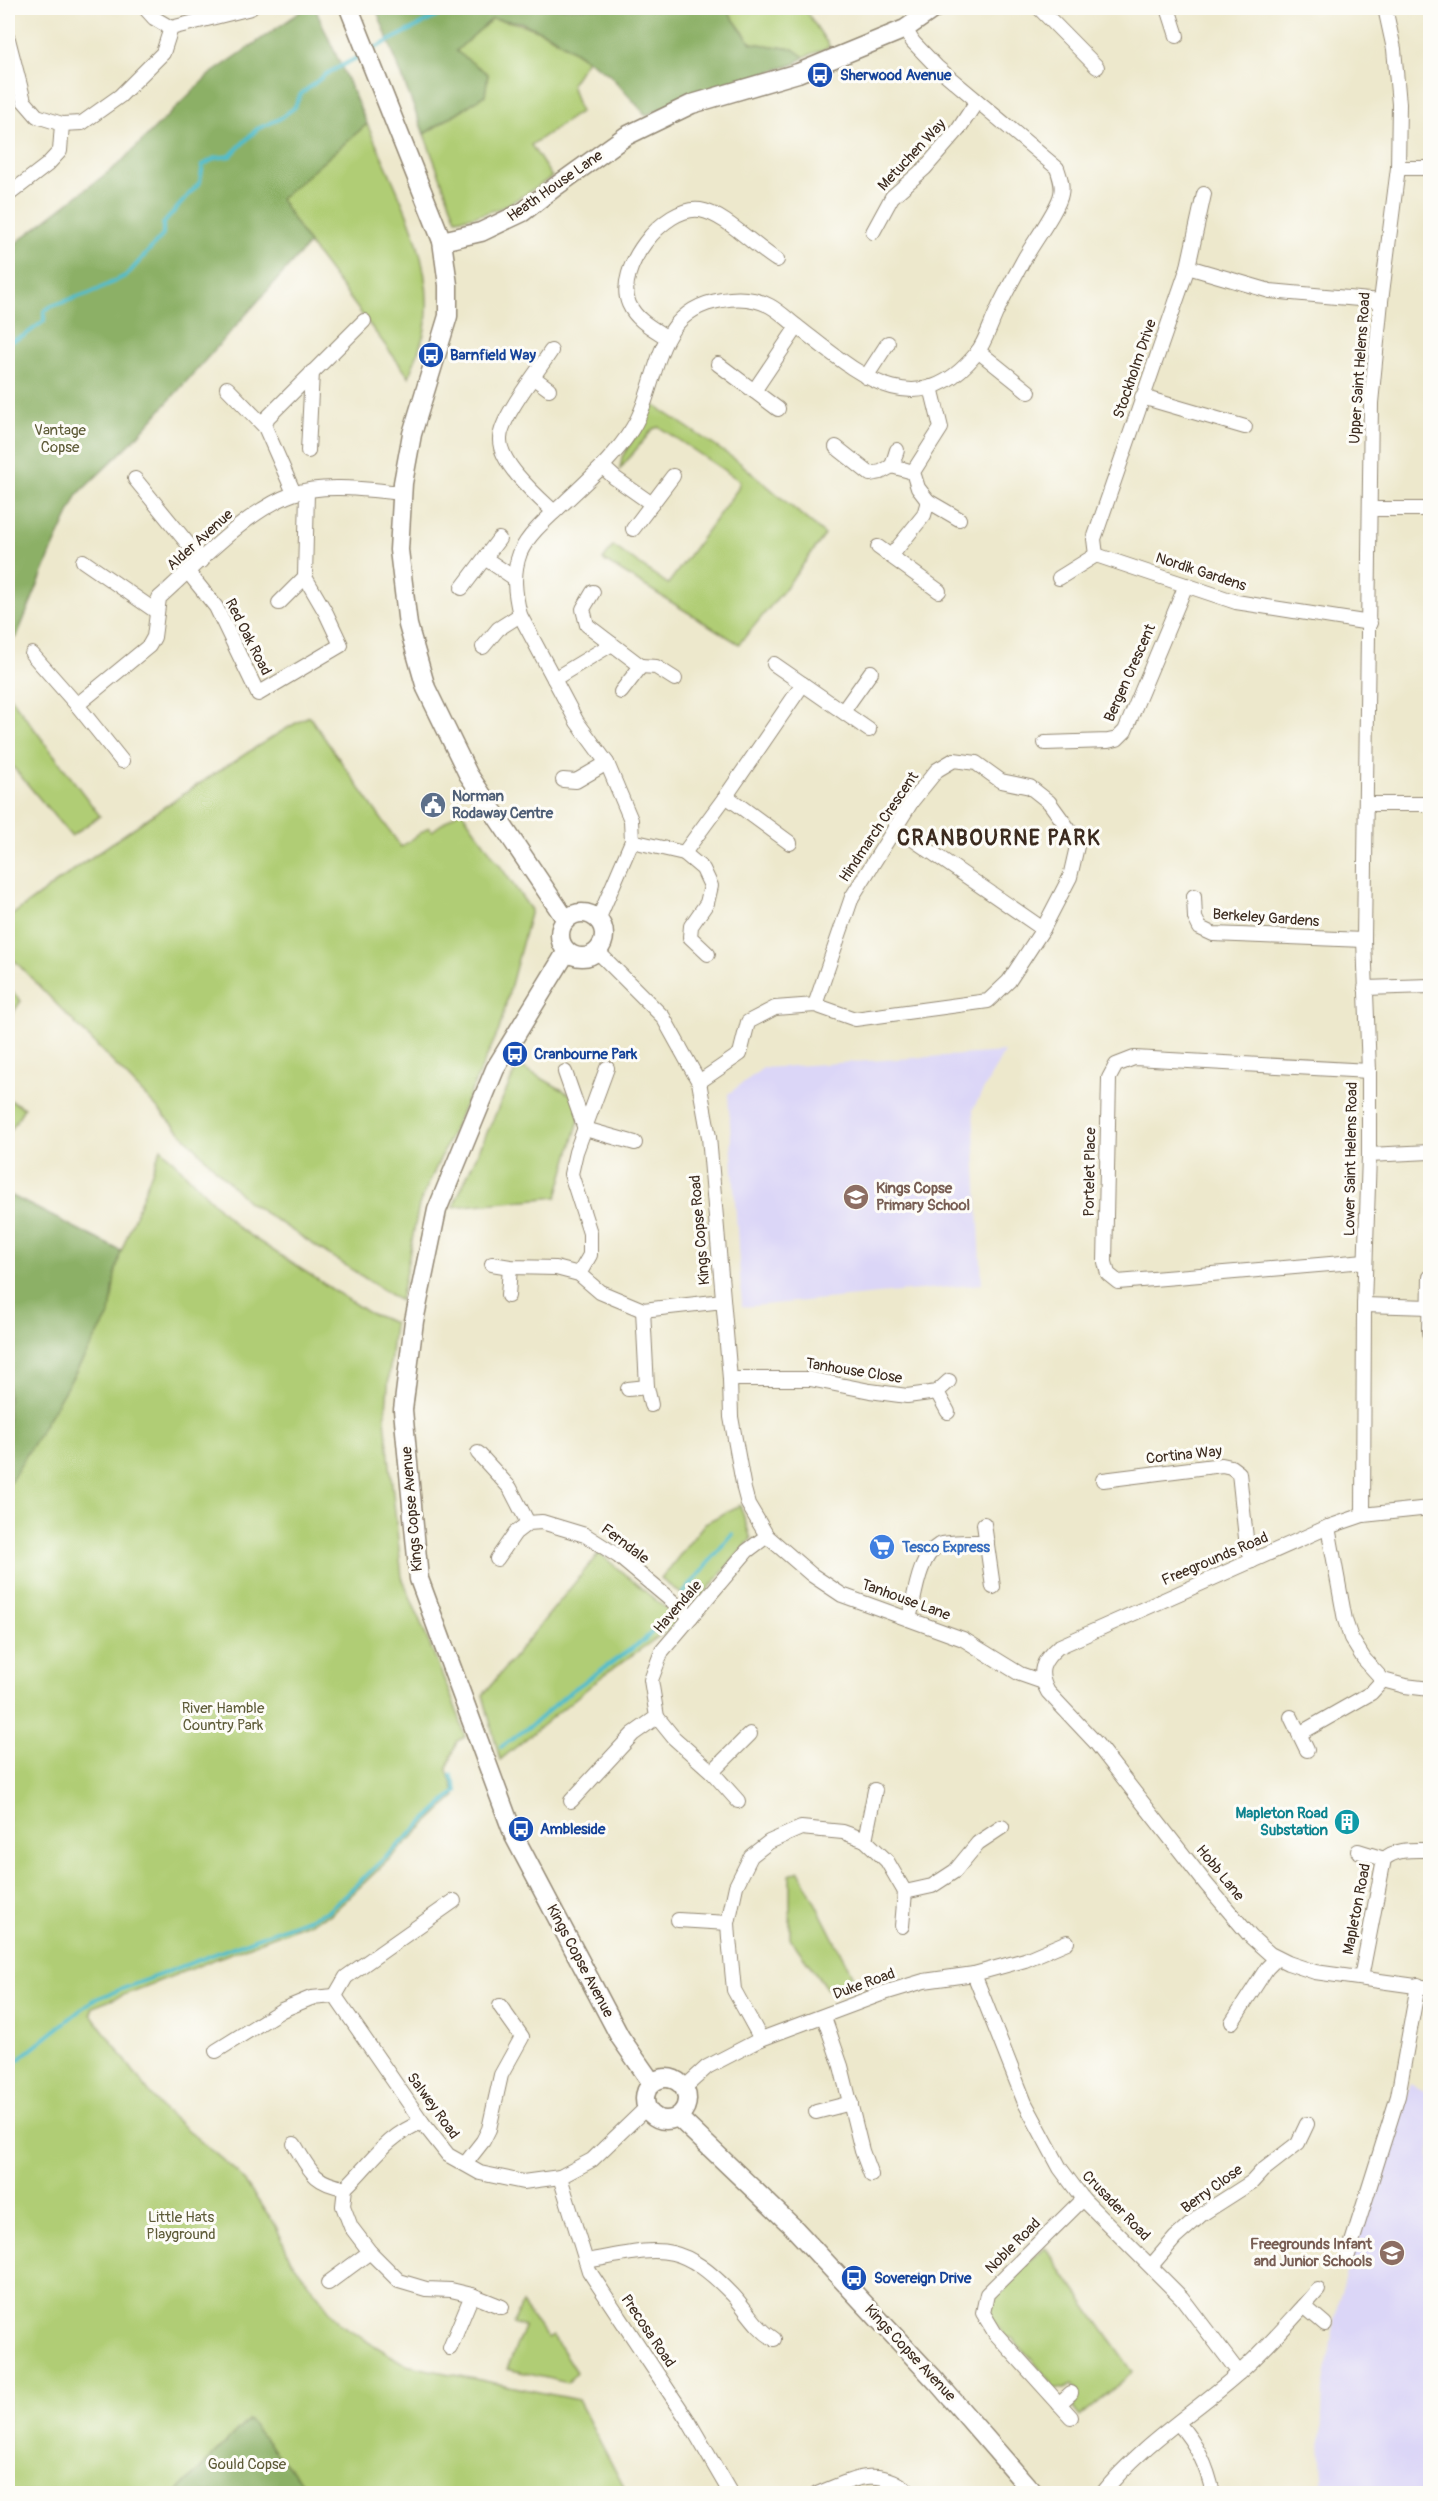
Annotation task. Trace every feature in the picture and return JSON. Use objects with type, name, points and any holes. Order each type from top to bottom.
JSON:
[{"type":"street","points":[[145,8],[154,18],[171,28],[251,8]]},
{"type":"street","points":[[349,8],[442,241],[448,285],[448,316],[412,434],[402,493],[399,550],[408,625],[426,688],[468,774],[566,920]]},
{"type":"street","name":"Heath House Lane","points":[[442,241],[481,232],[523,212],[627,136],[692,104],[798,72],[905,29],[935,8]]},
{"type":"street","points":[[1039,8],[1097,67]]},
{"type":"street","points":[[1167,8],[1177,36]]},
{"type":"street","name":"Upper Saint Helens Road","points":[[1366,804],[1371,403],[1380,301],[1398,168],[1399,104],[1394,49],[1385,8]]},
{"type":"street","points":[[8,39],[24,101],[37,116],[62,124],[82,123],[120,96],[163,53],[171,28]]},
{"type":"street","points":[[598,920],[632,841],[631,820],[607,763],[577,722],[520,615],[515,596],[514,578],[520,553],[533,533],[603,466],[634,427],[666,338],[693,310],[708,303],[739,298],[769,306],[866,377],[900,391],[931,387],[965,366],[978,351],[1026,256],[1061,196],[1062,183],[1057,168],[937,67],[913,42],[905,29]]},
{"type":"street","name":"Metuchen Way","points":[[873,232],[892,197],[925,168],[958,130],[977,101]]},
{"type":"street","points":[[8,195],[47,165],[60,151],[62,124]]},
{"type":"street","points":[[1398,168],[1431,168]]},
{"type":"street","name":"Stockholm Drive","points":[[1096,555],[1094,539],[1188,267],[1204,194]]},
{"type":"street","points":[[666,338],[636,317],[626,294],[629,271],[637,255],[661,225],[689,209],[703,210],[722,219],[757,256],[777,260]]},
{"type":"street","points":[[1188,267],[1270,291],[1380,301]]},
{"type":"street","points":[[265,427],[267,418],[364,321]]},
{"type":"street","points":[[754,391],[797,327]]},
{"type":"street","points":[[866,377],[888,343]]},
{"type":"street","points":[[551,351],[506,418],[500,439],[504,455],[526,485],[554,512]]},
{"type":"street","points":[[978,351],[1029,392]]},
{"type":"street","points":[[718,364],[778,409]]},
{"type":"street","points":[[308,452],[312,372]]},
{"type":"street","points":[[534,378],[549,389]]},
{"type":"street","points":[[913,472],[936,440],[941,428],[939,412],[931,387]]},
{"type":"street","points":[[227,388],[265,427],[301,492],[305,577],[279,603]]},
{"type":"street","points":[[1142,398],[1247,427]]},
{"type":"street","points":[[836,447],[870,474],[881,472],[892,466],[897,450]]},
{"type":"street","points":[[603,466],[615,478],[651,504]]},
{"type":"street","points":[[892,466],[913,472]]},
{"type":"street","points":[[913,472],[918,488],[928,501],[959,519]]},
{"type":"street","points":[[633,529],[673,476]]},
{"type":"street","points":[[135,478],[202,561]]},
{"type":"street","name":"Alder Avenue","points":[[77,705],[149,646],[154,638],[159,598],[254,514],[301,492],[342,488],[402,493]]},
{"type":"street","points":[[891,556],[924,514],[928,501]]},
{"type":"street","points":[[1370,509],[1431,509]]},
{"type":"street","points":[[462,588],[499,539]]},
{"type":"street","points":[[878,547],[939,591]]},
{"type":"street","points":[[1059,578],[1096,555]]},
{"type":"street","name":"Nordik Gardens","points":[[1096,555],[1236,602],[1370,623]]},
{"type":"street","points":[[486,559],[514,578]]},
{"type":"street","points":[[83,561],[157,612]]},
{"type":"street","name":"Red Oak Road","points":[[188,573],[216,608],[258,694],[341,645],[305,577]]},
{"type":"street","name":"Bergen Crescent","points":[[1045,743],[1108,741],[1117,739],[1125,731],[1186,585]]},
{"type":"street","points":[[593,592],[583,609],[587,625],[641,666],[656,667],[675,679]]},
{"type":"street","points":[[483,647],[498,629],[520,615]]},
{"type":"street","points":[[554,679],[612,644]]},
{"type":"street","points":[[32,654],[122,761]]},
{"type":"street","points":[[774,664],[844,710],[869,730]]},
{"type":"street","points":[[621,692],[641,666]]},
{"type":"street","points":[[844,710],[871,672]]},
{"type":"street","points":[[684,853],[803,684]]},
{"type":"street","name":"Hindmarch Crescent","points":[[699,1082],[740,1054],[748,1022],[775,1008],[814,1005],[855,1019],[988,1001],[1009,981],[1043,929],[1070,877],[1078,843],[1049,802],[1030,787],[1001,781],[976,763],[954,760],[937,770],[896,827],[852,897],[814,1005]]},
{"type":"street","points":[[570,785],[607,763]]},
{"type":"street","points":[[726,796],[790,843]]},
{"type":"street","points":[[1366,804],[1431,804]]},
{"type":"street","name":"Lower Saint Helens Road","points":[[1363,1515],[1364,1305],[1369,1155],[1369,1071],[1364,940],[1366,804]]},
{"type":"street","points":[[896,827],[1043,929]]},
{"type":"street","points":[[632,841],[684,853],[703,869],[711,886],[707,903],[691,926],[690,937],[708,954]]},
{"type":"street","name":"Berkeley Gardens","points":[[1194,896],[1195,918],[1200,928],[1213,934],[1364,940]]},
{"type":"street","points":[[579,913],[587,913],[598,920],[604,934],[603,942],[597,951],[584,957],[576,957],[567,951],[560,938],[560,930],[566,920],[579,913]]},
{"type":"street","name":"Kings Copse Avenue","points":[[567,951],[495,1069],[436,1210],[414,1321],[403,1410],[419,1578],[477,1736],[514,1836],[620,2037],[652,2083]]},
{"type":"street","name":"Kings Copse Road","points":[[597,951],[663,1017],[699,1082],[709,1137],[730,1379],[731,1417],[748,1504],[766,1536]]},
{"type":"street","points":[[1365,988],[1431,986]]},
{"type":"street","name":"Portelet Place","points":[[1365,1262],[1118,1282],[1108,1274],[1105,1250],[1109,1078],[1116,1065],[1134,1058],[1369,1071]]},
{"type":"street","points":[[579,1274],[590,1255],[590,1233],[571,1174],[576,1152],[607,1068]]},
{"type":"street","points":[[565,1072],[585,1129]]},
{"type":"street","points":[[585,1129],[635,1143]]},
{"type":"street","points":[[1369,1155],[1431,1152]]},
{"type":"street","points":[[492,1264],[510,1267],[556,1268],[579,1274],[600,1292],[643,1310],[723,1301]]},
{"type":"street","points":[[507,1296],[510,1267]]},
{"type":"street","points":[[1429,1333],[1430,1277]]},
{"type":"street","points":[[1364,1305],[1430,1307]]},
{"type":"street","points":[[643,1310],[647,1387],[651,1406]]},
{"type":"street","name":"Tanhouse Close","points":[[730,1379],[810,1379],[907,1396],[937,1392]]},
{"type":"street","points":[[948,1412],[937,1392],[949,1381]]},
{"type":"street","points":[[628,1389],[647,1387]]},
{"type":"street","points":[[478,1453],[485,1468],[510,1488],[528,1523],[514,1533],[502,1556]]},
{"type":"street","name":"Cortina Way","points":[[1109,1477],[1222,1465],[1231,1467],[1239,1473],[1242,1484],[1246,1538],[1252,1561]]},
{"type":"street","name":"Freegrounds Road","points":[[1043,1682],[1041,1671],[1043,1662],[1058,1647],[1328,1527],[1363,1515],[1431,1508]]},
{"type":"street","name":"Ferndale","points":[[528,1523],[542,1522],[585,1535],[618,1556],[691,1617]]},
{"type":"street","points":[[984,1524],[993,1587]]},
{"type":"street","points":[[1328,1527],[1345,1620],[1351,1638],[1364,1659],[1383,1680],[1405,1686],[1431,1689]]},
{"type":"street","name":"Havendale","points":[[657,1718],[651,1680],[662,1651],[747,1551],[766,1536]]},
{"type":"street","name":"Tanhouse Lane","points":[[766,1536],[812,1575],[842,1595],[963,1639],[1020,1674],[1043,1682]]},
{"type":"street","points":[[909,1619],[923,1565],[931,1553],[941,1544],[987,1542]]},
{"type":"street","points":[[1299,1734],[1371,1693],[1383,1680]]},
{"type":"street","name":"Hobb Lane","points":[[1043,1682],[1048,1692],[1096,1743],[1206,1884],[1251,1937],[1277,1958],[1316,1972],[1424,1986]]},
{"type":"street","points":[[1291,1717],[1307,1750]]},
{"type":"street","points":[[571,1801],[633,1734],[657,1718],[674,1738],[712,1772],[738,1801]]},
{"type":"street","points":[[712,1772],[750,1734]]},
{"type":"street","points":[[865,1840],[875,1791]]},
{"type":"street","points":[[905,1892],[932,1886],[955,1870],[978,1843],[1002,1827]]},
{"type":"street","points":[[760,2039],[734,1990],[728,1923],[736,1886],[751,1856],[769,1842],[801,1828],[828,1830],[865,1840],[887,1861],[905,1892],[902,1926]]},
{"type":"street","name":"Mapleton Road","points":[[1361,1978],[1383,1859],[1389,1854],[1403,1850],[1431,1850]]},
{"type":"street","points":[[1358,1851],[1383,1859]]},
{"type":"street","points":[[216,2051],[282,2010],[310,1998],[335,1996],[346,1977],[454,1901]]},
{"type":"street","points":[[678,1920],[728,1923]]},
{"type":"street","points":[[696,1922],[696,1936]]},
{"type":"street","name":"Duke Road","points":[[684,2088],[707,2067],[760,2039],[885,1993],[924,1981],[974,1974],[1025,1960],[1067,1942]]},
{"type":"street","points":[[1232,2022],[1267,1968],[1277,1958]]},
{"type":"street","name":"Crusader Road","points":[[974,1974],[1025,2103],[1060,2168],[1083,2199],[1182,2298],[1239,2373]]},
{"type":"street","points":[[1348,2255],[1398,2096],[1424,1986]]},
{"type":"street","name":"Salwey Road","points":[[335,1996],[422,2122],[448,2155],[480,2173],[523,2182],[560,2177],[592,2160],[646,2108]]},
{"type":"street","points":[[465,2164],[489,2129],[501,2075],[522,2037],[500,2006]]},
{"type":"street","points":[[824,2017],[871,2175]]},
{"type":"street","points":[[666,2078],[674,2079],[684,2088],[687,2102],[685,2109],[678,2117],[664,2121],[657,2119],[646,2108],[645,2096],[652,2083],[666,2078]]},
{"type":"street","points":[[816,2112],[851,2103]]},
{"type":"street","name":"Kings Copse Avenue","points":[[678,2117],[792,2226],[937,2382],[1034,2493]]},
{"type":"street","points":[[422,2122],[404,2129],[383,2146],[366,2168],[345,2188],[343,2206],[351,2227],[370,2252],[399,2281],[426,2289],[452,2290],[502,2307]]},
{"type":"street","name":"Berry Close","points":[[1151,2266],[1175,2238],[1202,2214],[1252,2182],[1262,2171],[1298,2143],[1307,2124]]},
{"type":"street","points":[[1298,2143],[1309,2152]]},
{"type":"street","points":[[294,2144],[314,2177],[327,2185],[345,2188]]},
{"type":"street","name":"Precosa Road","points":[[560,2177],[589,2271],[689,2422],[731,2493]]},
{"type":"street","name":"Noble Road","points":[[1071,2417],[995,2333],[983,2313],[987,2294],[1083,2199]]},
{"type":"street","points":[[586,2261],[657,2250],[677,2253],[717,2280],[734,2296],[764,2333],[774,2339]]},
{"type":"street","points":[[328,2283],[370,2252]]},
{"type":"street","points":[[1102,2493],[1145,2448],[1239,2373],[1272,2342],[1318,2290]]},
{"type":"street","points":[[450,2348],[471,2295]]},
{"type":"street","points":[[1304,2306],[1325,2324]]},
{"type":"street","points":[[1059,2404],[1071,2393]]},
{"type":"street","points":[[1178,2423],[1196,2443],[1209,2474],[1213,2493]]},
{"type":"street","points":[[817,2493],[855,2479],[876,2475],[896,2480],[912,2493]]},
{"type":"shaded area","name":"Kings Copse Primary School","points":[[1004,1052],[973,1109],[982,1284],[742,1307],[728,1094],[763,1068]]},
{"type":"shaded area","name":"Freegrounds Infant and Junior Schools","points":[[1411,2084],[1430,2094],[1430,2493],[1324,2494],[1321,2441],[1323,2390],[1338,2302],[1369,2203]]},
{"type":"green space","name":"Vantage Copse","points":[[306,8],[315,8],[367,124],[280,199],[309,244],[133,441],[78,494],[17,636],[8,642],[8,249],[120,163],[209,75]]},
{"type":"green space","points":[[376,8],[725,8],[751,43],[793,49],[804,57],[795,64],[692,96],[646,115],[609,74],[550,35],[520,22],[492,19],[456,51],[488,74],[485,95],[424,134]]},
{"type":"green space","points":[[725,8],[804,8],[830,47],[804,57],[793,49],[751,43]]},
{"type":"green space","points":[[492,19],[520,24],[542,32],[587,60],[571,84],[580,112],[531,145],[552,177],[507,205],[485,213],[456,219],[424,134],[485,95],[488,74],[456,51]]},
{"type":"green space","points":[[367,124],[411,224],[425,277],[427,303],[425,329],[409,377],[309,244],[280,199]]},
{"type":"green space","points":[[654,405],[739,462],[825,535],[784,590],[739,644],[603,560],[613,546],[668,584],[737,490],[740,481],[659,427],[653,429],[620,469],[622,457]]},
{"type":"green space","points":[[8,694],[100,816],[71,836],[8,761]]},
{"type":"green space","points":[[309,716],[401,847],[429,827],[432,831],[461,810],[531,910],[499,1030],[419,1205],[400,1301],[248,1202],[8,954],[8,918],[165,806],[264,742]]},
{"type":"green space","points":[[8,987],[21,1001],[8,1020]]},
{"type":"green space","points":[[518,1065],[584,1102],[557,1197],[453,1207]]},
{"type":"green space","points":[[8,1099],[24,1108],[8,1135]]},
{"type":"green space","name":"River Hamble Country Park","points":[[161,1148],[237,1227],[367,1312],[394,1323],[385,1419],[402,1577],[459,1716],[465,1737],[457,1741],[447,1770],[456,1796],[331,1914],[93,2007],[91,2014],[160,2107],[238,2173],[275,2224],[291,2260],[340,2324],[406,2365],[578,2400],[627,2493],[311,2493],[248,2420],[176,2493],[8,2493],[8,1197],[121,1252]]},
{"type":"green space","points":[[8,1194],[121,1251],[110,1314],[8,1486]]},
{"type":"green space","points":[[740,1505],[751,1539],[695,1604],[661,1579],[705,1523]]},
{"type":"green space","points":[[599,1553],[681,1621],[605,1674],[500,1760],[483,1695]]},
{"type":"green space","points":[[799,1871],[853,1977],[827,1989],[790,1938],[790,1875]]},
{"type":"green space","points":[[1045,2247],[1133,2372],[1080,2417],[1073,2408],[1078,2392],[1072,2385],[1064,2389],[1051,2388],[1051,2381],[1012,2338],[1006,2337],[993,2321],[990,2311],[992,2297]]},
{"type":"green space","points":[[522,2304],[548,2339],[553,2336],[576,2372],[568,2383],[507,2369],[524,2327],[513,2323]]},
{"type":"green space","name":"Gould Copse","points":[[248,2420],[311,2493],[176,2493]]},
{"type":"waterway","points":[[371,50],[453,8]]},
{"type":"waterway","points":[[8,342],[24,336],[44,321],[44,311],[52,306],[95,291],[127,275],[163,235],[163,224],[200,182],[203,165],[215,158],[230,156],[257,129],[279,119],[294,108],[301,94],[326,74],[362,55]]},
{"type":"waterway","points":[[683,1594],[732,1534]]},
{"type":"waterway","points":[[501,1747],[533,1724],[571,1691],[644,1640],[666,1618]]},
{"type":"waterway","points":[[8,2068],[93,2000],[328,1911],[457,1791],[451,1775]]},
{"type":"place","name":"Sherwood Avenue","points":[[820,75]]},
{"type":"place","name":"Barnfield Way","points":[[431,355]]},
{"type":"place","name":"Norman Rodaway Centre","points":[[433,805]]},
{"type":"place","name":"Cranbourne Park","points":[[515,1054]]},
{"type":"place","name":"Kings Copse Primary School","points":[[856,1197]]},
{"type":"place","name":"Tesco Express","points":[[882,1547]]},
{"type":"place","name":"Mapleton Road Substation","points":[[1347,1822]]},
{"type":"place","name":"Ambleside","points":[[521,1829]]},
{"type":"place","name":"Freegrounds Infant and Junior Schools","points":[[1392,2253]]},
{"type":"place","name":"Sovereign Drive","points":[[854,2278]]},
{"type":"district","name":"CRANBOURNE PARK","points":[[999,838]]},
{"type":"park label","name":"Little Hats Playground","points":[[181,2226]]}]
